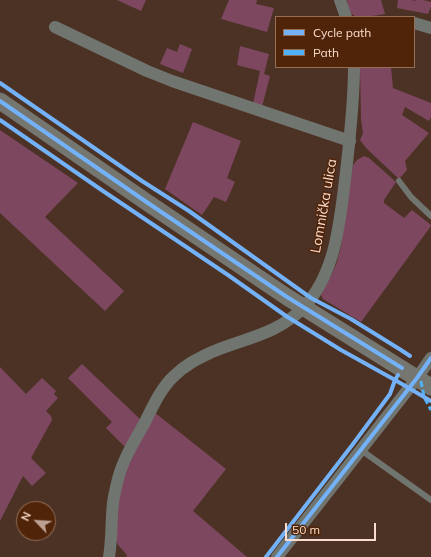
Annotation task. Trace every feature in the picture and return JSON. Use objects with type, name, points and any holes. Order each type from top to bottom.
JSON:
[{"type":"main road","points":[[0,101],[303,308],[424,382]]},
{"type":"street","points":[[340,0],[346,16]]},
{"type":"street","points":[[415,23],[431,28]]},
{"type":"street","points":[[55,27],[147,71],[172,81],[350,141]]},
{"type":"street","name":"Lomnička ulica","points":[[109,557],[114,502],[122,466],[168,382],[184,367],[197,359],[273,330],[303,308],[320,285],[331,259],[340,217],[350,141],[354,68]]},
{"type":"street","points":[[277,557],[361,450],[424,382],[431,358]]},
{"type":"lane","points":[[399,181],[411,197],[431,216]]},
{"type":"lane","points":[[361,450],[431,500]]},
{"type":"shaded area","points":[[117,0],[146,0],[141,11]]},
{"type":"shaded area","points":[[229,0],[257,0],[256,4],[274,8],[267,32],[221,19]]},
{"type":"shaded area","points":[[347,0],[381,0],[385,14],[356,16],[353,15]]},
{"type":"shaded area","points":[[398,0],[423,0],[431,2],[431,7],[428,14],[397,8]]},
{"type":"shaded area","points":[[180,44],[192,49],[183,73],[160,64],[167,48],[177,52]]},
{"type":"shaded area","points":[[240,46],[269,54],[264,74],[270,76],[262,107],[253,104],[260,71],[237,65]]},
{"type":"shaded area","points":[[360,68],[391,68],[393,88],[431,103],[431,117],[429,121],[405,107],[402,115],[429,133],[405,161],[407,170],[399,179],[366,148],[360,140],[363,133],[361,119]]},
{"type":"shaded area","points":[[193,122],[241,141],[227,178],[235,182],[226,202],[214,197],[202,215],[165,189]]},
{"type":"shaded area","points":[[0,130],[78,183],[45,217],[124,291],[105,311],[0,213]]},
{"type":"shaded area","points":[[364,156],[369,158],[396,182],[384,200],[384,203],[404,218],[412,210],[431,226],[361,322],[323,299],[321,295],[337,262],[341,246],[353,165],[357,160]]},
{"type":"shaded area","points":[[82,364],[140,419],[125,447],[106,428],[112,422],[68,378]]},
{"type":"shaded area","points":[[0,367],[26,394],[42,378],[56,391],[54,394],[58,398],[46,411],[51,416],[52,420],[31,458],[46,473],[32,486],[23,476],[0,521]]},
{"type":"shaded area","points":[[154,412],[226,469],[193,511],[247,557],[126,557],[127,555],[118,545],[116,540],[116,520],[123,477]]},
{"type":"marked path","points":[[421,381],[424,397],[431,410]]},
{"type":"cycle path","points":[[0,83],[142,181],[189,211],[311,298],[351,319],[410,356]]},
{"type":"cycle path","points":[[0,101],[287,297],[402,368]]},
{"type":"cycle path","points":[[0,120],[286,316],[341,350],[431,401]]},
{"type":"cycle path","points":[[277,557],[431,358]]},
{"type":"cycle path","points":[[266,557],[390,394],[398,375]]}]
